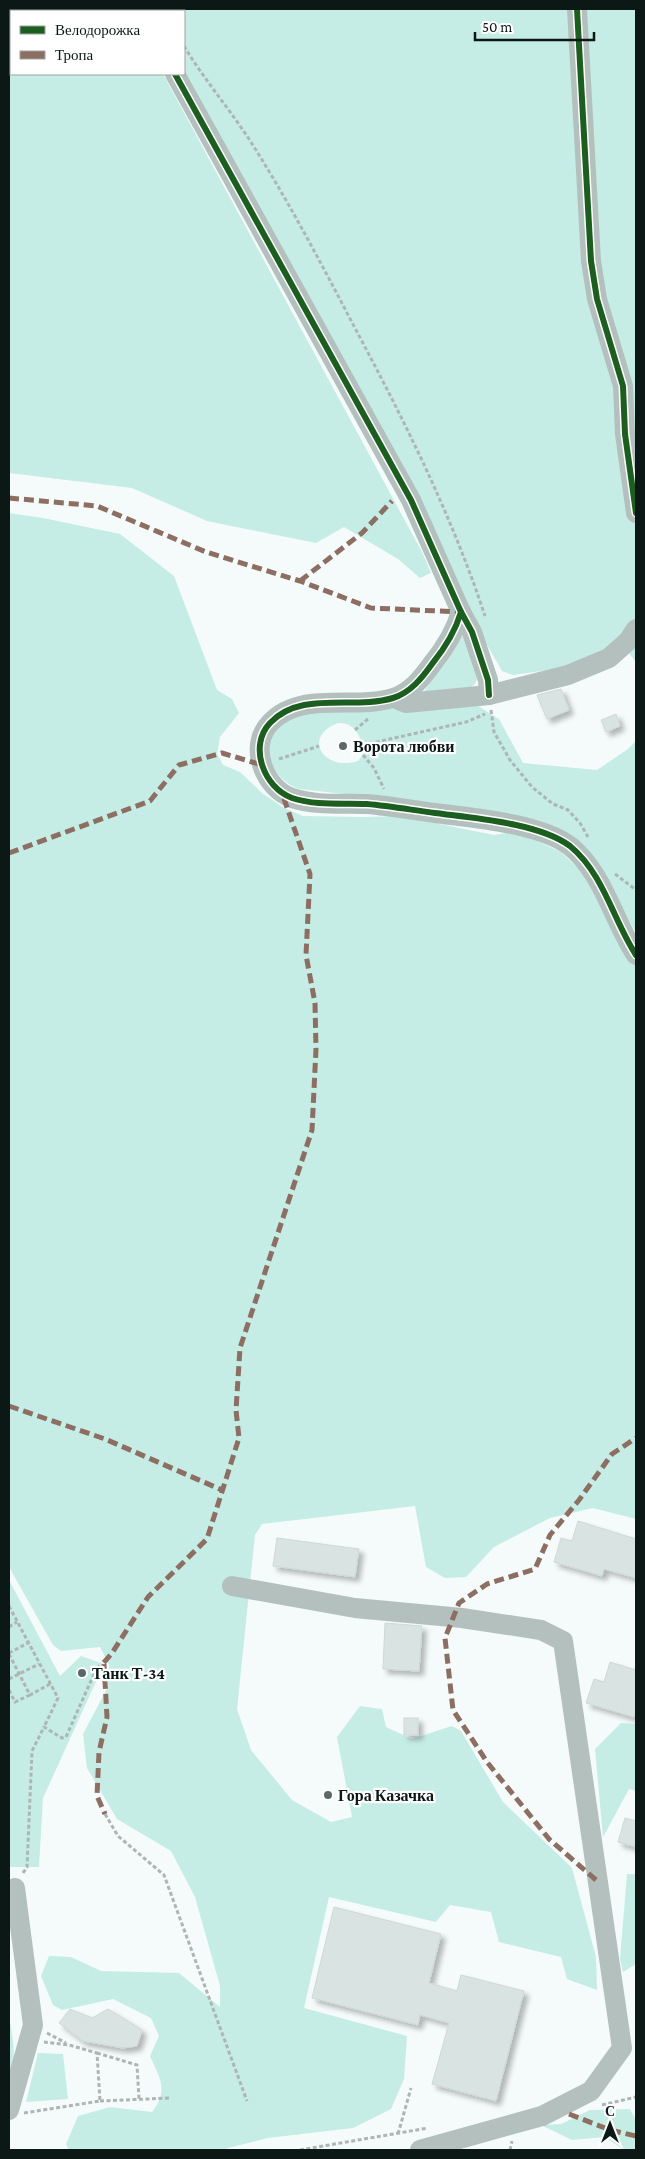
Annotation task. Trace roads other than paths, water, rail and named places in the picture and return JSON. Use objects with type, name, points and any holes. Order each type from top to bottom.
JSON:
[{"type":"street","points":[[577,9],[591,261],[597,299],[623,386],[625,434],[636,513]]},
{"type":"street","points":[[176,75],[411,500],[461,612],[472,632],[488,680],[490,703]]},
{"type":"street","points":[[461,612],[457,626],[438,658],[418,682],[394,698],[368,702],[317,703],[283,712],[267,726],[262,735],[260,747],[264,773],[272,784],[291,797],[310,802],[379,806],[500,822],[538,831],[569,846],[588,866],[612,906],[636,955]]},
{"type":"street","points":[[394,698],[406,703],[490,703],[610,658],[628,641],[636,629]]},
{"type":"street","points":[[232,1586],[355,1608],[462,1618],[541,1630],[563,1641],[622,2048],[592,2090],[542,2116],[420,2150]]},
{"type":"street","points":[[13,2112],[31,2033],[14,1888]]},
{"type":"place","name":"Ворота любви","points":[[343,746]]},
{"type":"place","name":"Танк Т-34","points":[[82,1673]]},
{"type":"place","name":"Гора Казачка","points":[[328,1795]]}]
